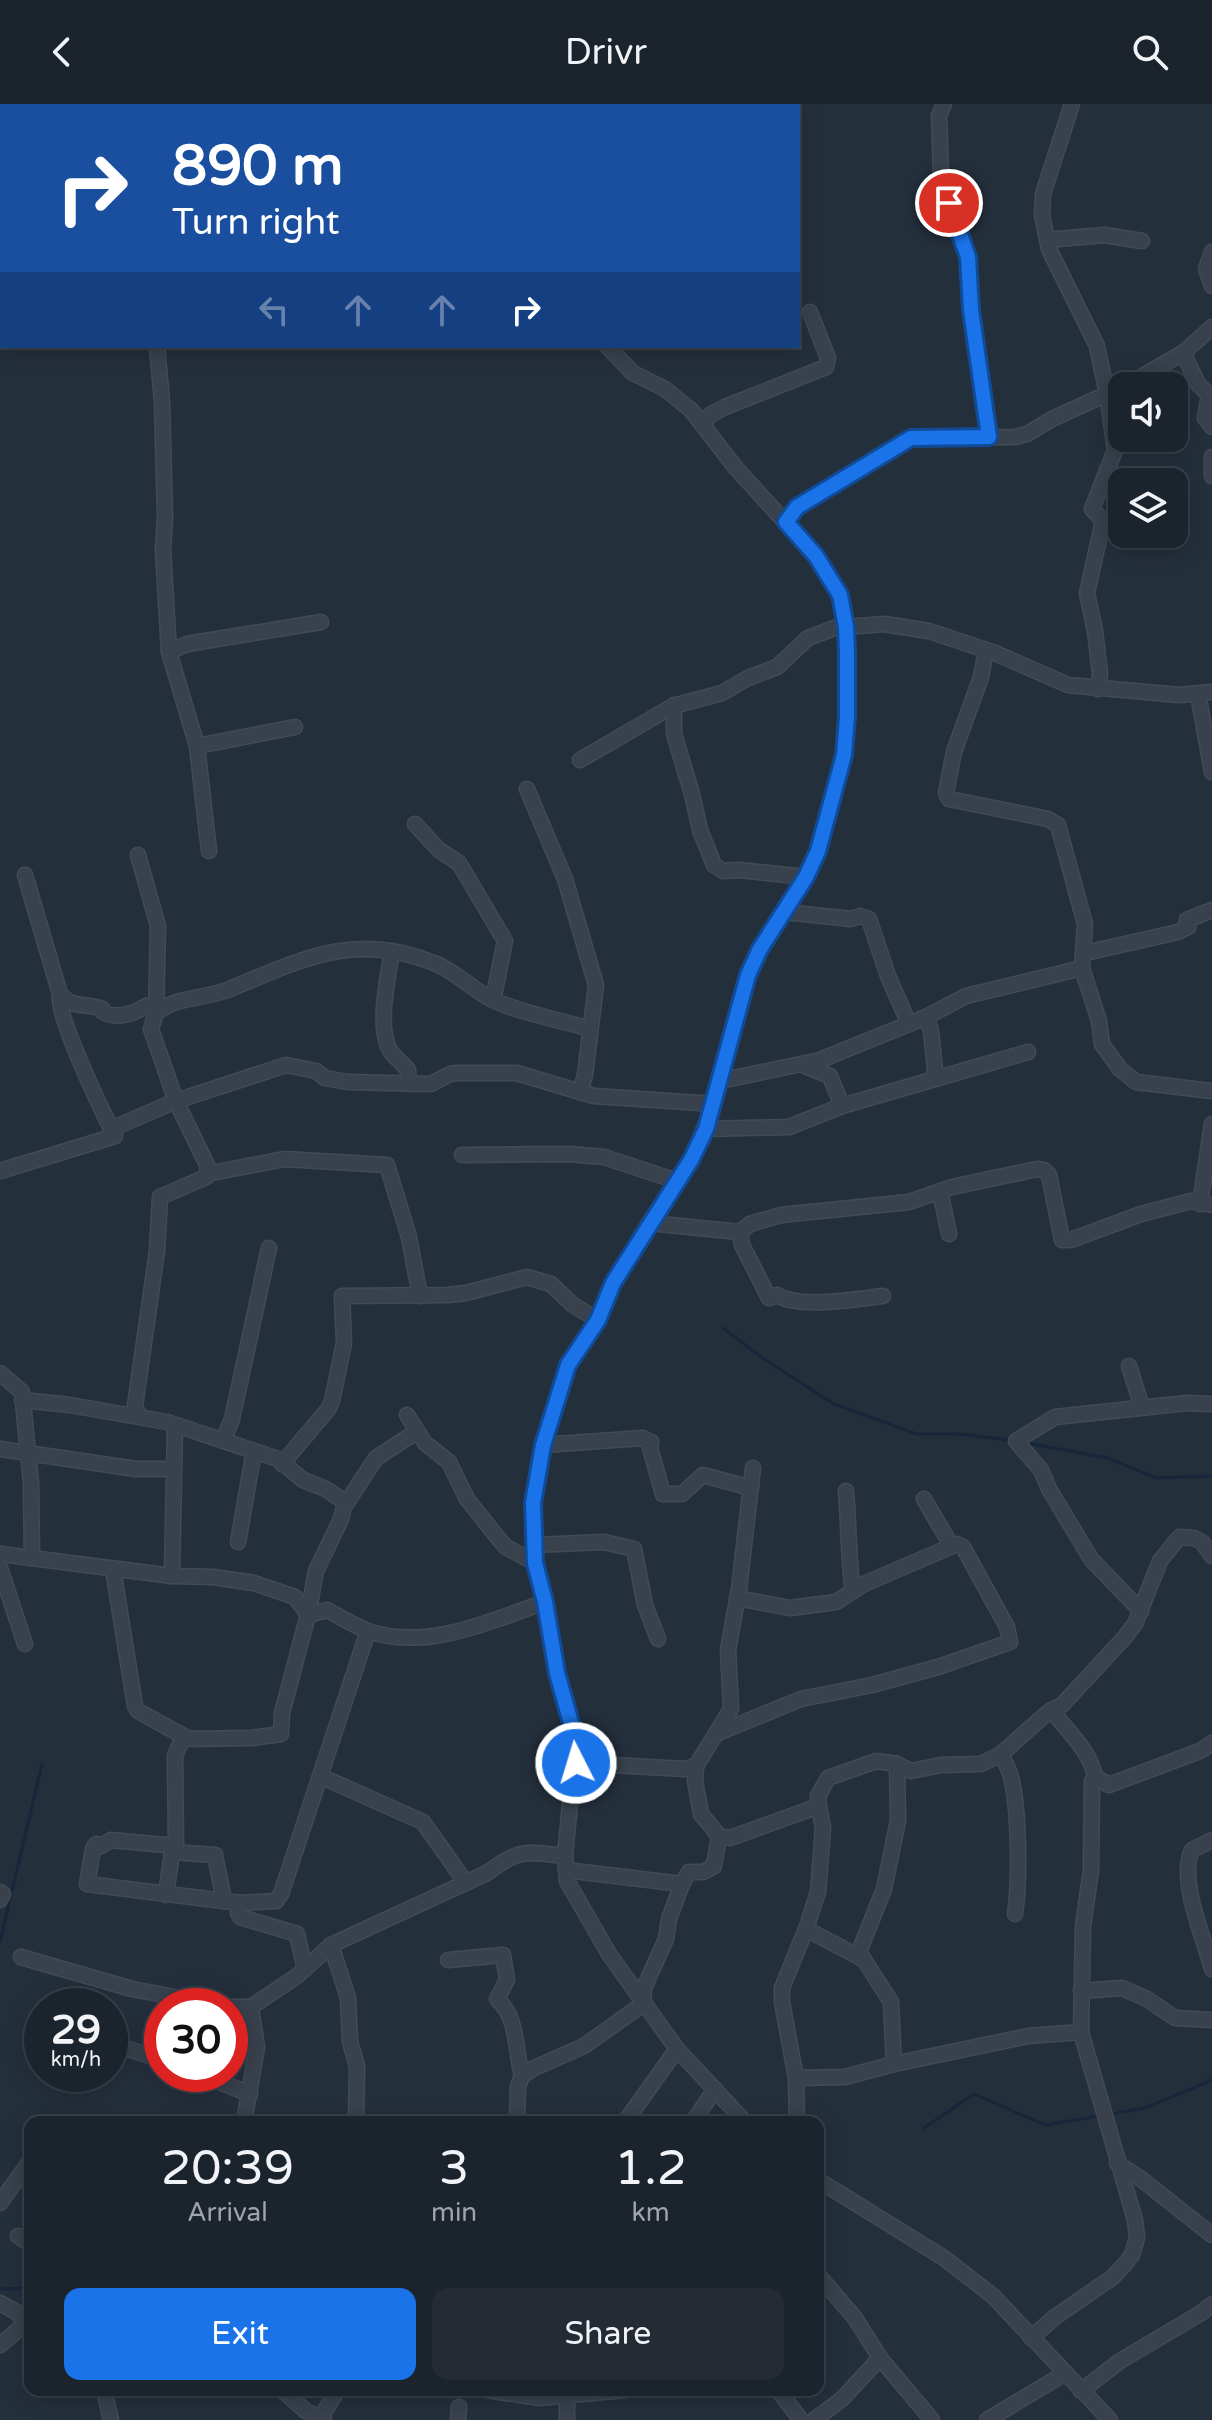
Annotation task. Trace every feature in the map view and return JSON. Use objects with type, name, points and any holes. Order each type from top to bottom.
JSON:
[{"type":"street","points":[[944,104],[939,116],[941,172],[946,196],[968,257],[971,310],[989,437]]},
{"type":"street","points":[[1072,104],[1043,194],[1042,215],[1047,240],[1097,346],[1115,450],[1093,503],[1093,511],[1103,521],[1087,593],[1100,674],[1098,689]]},
{"type":"street","points":[[1047,240],[1104,235],[1142,241]]},
{"type":"street","points":[[1212,252],[1206,269],[1212,286]]},
{"type":"street","points":[[703,424],[710,415],[725,407],[826,367],[828,358],[810,312]]},
{"type":"street","points":[[1149,372],[1183,353],[1212,327]]},
{"type":"street","points":[[157,348],[162,401],[163,550],[169,652],[197,746],[209,851]]},
{"type":"street","points":[[609,348],[633,373],[665,389],[691,410],[735,467],[816,556],[840,595],[846,625],[847,717],[844,755],[818,851],[748,975],[706,1129],[613,1283],[598,1320],[568,1365],[543,1445],[533,1503],[535,1563],[557,1673],[576,1741],[566,1863],[569,1888],[643,2004],[677,2049],[740,2116]]},
{"type":"street","points":[[1183,353],[1198,384],[1209,395],[1205,418],[1212,427]]},
{"type":"street","points":[[786,522],[797,507],[911,438],[1027,434],[1107,394]]},
{"type":"street","points":[[1212,457],[1212,476]]},
{"type":"street","points":[[169,652],[187,644],[321,622]]},
{"type":"street","points":[[580,760],[674,705],[722,693],[777,667],[808,638],[846,625],[884,624],[905,626],[986,650],[1060,683],[1098,689],[1205,693],[1212,772]]},
{"type":"street","points":[[986,650],[981,677],[954,752],[946,793],[949,799],[1048,819],[1058,825],[1085,924],[1083,960],[1102,1044],[1125,1074],[1136,1082],[1212,1091]]},
{"type":"street","points":[[674,705],[674,734],[700,830],[714,865],[723,871],[806,877]]},
{"type":"street","points":[[197,746],[295,727]]},
{"type":"street","points":[[527,789],[565,879],[596,985],[580,1092]]},
{"type":"street","points":[[415,824],[439,850],[459,863],[505,941],[493,1000]]},
{"type":"street","points":[[138,855],[158,926],[156,1013],[151,1029],[176,1101],[207,1161],[207,1174]]},
{"type":"street","points":[[0,1171],[115,1136],[66,1027],[58,1002],[60,994],[25,875]]},
{"type":"street","points":[[720,1081],[803,1065],[926,1017],[966,996],[1178,932],[1188,927],[1187,920],[1212,910]]},
{"type":"street","points":[[785,912],[869,919],[888,976],[909,1024]]},
{"type":"street","points":[[156,1013],[167,1003],[213,996],[325,953],[367,947],[436,963],[493,1000],[590,1029]]},
{"type":"street","points":[[392,951],[383,1009],[388,1047],[408,1070],[409,1084]]},
{"type":"street","points":[[60,994],[75,1005],[98,1007],[108,1014],[126,1014],[146,1006],[156,1013]]},
{"type":"street","points":[[926,1017],[931,1031],[936,1079]]},
{"type":"street","points":[[706,1129],[789,1127],[842,1106],[1028,1052]]},
{"type":"street","points":[[111,1129],[176,1101],[286,1065],[348,1082],[431,1084],[457,1073],[517,1073],[594,1096],[714,1104]]},
{"type":"street","points":[[803,1065],[830,1076],[842,1106]]},
{"type":"street","points":[[649,1223],[740,1232],[750,1224],[781,1215],[901,1203],[996,1177],[1044,1170],[1049,1175],[1062,1240],[1071,1240],[1191,1201],[1206,1205],[1212,1124]]},
{"type":"street","points":[[462,1155],[569,1154],[604,1157],[677,1181]]},
{"type":"street","points":[[139,1416],[135,1406],[156,1266],[160,1197],[207,1174],[284,1159],[387,1165],[409,1237],[420,1296]]},
{"type":"street","points":[[940,1191],[949,1234]]},
{"type":"street","points":[[740,1232],[742,1245],[769,1298],[777,1295],[787,1301],[834,1301],[883,1296]]},
{"type":"street","points":[[223,1441],[232,1419],[269,1248]]},
{"type":"street","points":[[282,1464],[332,1401],[344,1343],[342,1296],[466,1293],[527,1277],[551,1284],[573,1305],[598,1320]]},
{"type":"street","points":[[1129,1366],[1142,1407]]},
{"type":"street","points":[[0,1373],[22,1392],[31,1483],[32,1558]]},
{"type":"street","points":[[22,1400],[139,1416],[223,1441],[278,1459],[303,1480],[326,1489],[346,1503]]},
{"type":"street","points":[[1141,1611],[1091,1559],[1041,1470],[1016,1441],[1055,1417],[1195,1402],[1212,1404]]},
{"type":"street","points":[[407,1415],[425,1443],[449,1462],[467,1499],[498,1538],[506,1547],[535,1563]]},
{"type":"street","points":[[172,1576],[175,1426]]},
{"type":"street","points":[[166,1895],[174,1849],[175,1756],[178,1742],[187,1738],[251,1738],[281,1734],[282,1713],[308,1615],[316,1571],[346,1503],[376,1458],[416,1432]]},
{"type":"street","points":[[543,1445],[643,1438],[651,1442],[663,1494],[682,1494],[703,1475],[751,1488]]},
{"type":"street","points":[[0,1449],[136,1469],[174,1469]]},
{"type":"street","points":[[238,1542],[254,1451]]},
{"type":"street","points":[[753,1468],[728,1650],[731,1709],[696,1766],[695,1781],[701,1814],[719,1836],[730,1838],[819,1806]]},
{"type":"street","points":[[846,1491],[850,1531],[848,1555],[853,1591]]},
{"type":"street","points":[[924,1499],[951,1545]]},
{"type":"street","points":[[797,2116],[796,2078],[782,1988],[818,1892],[823,1828],[818,1796],[828,1778],[868,1763],[897,1764],[911,1771],[941,1765],[981,1764],[1001,1754],[1051,1710],[1062,1705],[1125,1637],[1141,1611],[1160,1561],[1180,1537],[1202,1542],[1212,1556]]},
{"type":"street","points":[[533,1545],[604,1542],[634,1549],[645,1605],[658,1639]]},
{"type":"street","points":[[718,1733],[801,1699],[872,1685],[938,1667],[1010,1642],[1007,1627],[963,1547],[951,1545],[836,1602],[790,1608],[737,1598]]},
{"type":"street","points":[[25,1644],[1,1560],[32,1558],[254,1583],[295,1597],[308,1615]]},
{"type":"street","points":[[113,1569],[135,1706],[138,1711],[187,1738]]},
{"type":"street","points":[[308,1615],[327,1610],[368,1631],[415,1637],[453,1632],[545,1602]]},
{"type":"street","points":[[224,1901],[215,1855],[111,1840],[101,1846],[96,1844],[93,1849],[87,1884],[240,1903],[276,1901],[281,1894],[368,1631]]},
{"type":"street","points":[[1031,2338],[1055,2317],[1113,2277],[1132,2255],[1137,2238],[1135,2220],[1081,2032],[1083,1926],[1091,1870],[1091,1787],[1095,1777],[1092,1761],[1051,1710]]},
{"type":"street","points":[[1095,1777],[1109,1785],[1200,1751],[1212,1743]]},
{"type":"street","points":[[1001,1754],[1011,1776],[1014,1807],[1018,1894],[1015,1914]]},
{"type":"street","points":[[576,1763],[685,1769],[696,1766]]},
{"type":"street","points":[[894,2064],[891,2002],[859,1952],[884,1889],[898,1821],[897,1764]]},
{"type":"street","points":[[320,1776],[423,1822],[466,1883]]},
{"type":"street","points":[[643,2004],[644,1988],[666,1939],[669,1919],[682,1884],[689,1872],[703,1872],[714,1866],[719,1836]]},
{"type":"street","points":[[1212,1840],[1192,1850],[1189,1864],[1191,1899],[1212,1969]]},
{"type":"street","points":[[245,2116],[257,2047],[251,2007],[305,1969],[331,1945],[487,1873],[509,1857],[523,1852],[682,1884]]},
{"type":"street","points":[[0,1892],[3,1894],[0,1900]]},
{"type":"street","points":[[240,1903],[240,1917],[297,1934],[305,1969]]},
{"type":"street","points":[[806,1929],[861,1958]]},
{"type":"street","points":[[331,1945],[348,1998],[350,2042],[357,2066],[356,2116]]},
{"type":"street","points":[[448,1960],[503,1955],[507,1980],[497,1999],[510,2014],[522,2076]]},
{"type":"street","points":[[21,1957],[144,1992]]},
{"type":"street","points":[[1081,1991],[1122,1988],[1140,1995],[1175,2018],[1212,2020]]},
{"type":"street","points":[[517,2116],[518,2086],[522,2076],[584,2046],[643,2004]]},
{"type":"street","points":[[796,2078],[845,2077],[1028,2036],[1081,2032]]},
{"type":"street","points":[[629,2116],[677,2049]]},
{"type":"street","points":[[697,2116],[715,2089]]},
{"type":"street","points":[[229,2092],[241,2116]]},
{"type":"street","points":[[245,2092],[250,2094]]},
{"type":"street","points":[[1117,2163],[1212,2235]]},
{"type":"street","points":[[0,2203],[24,2169]]},
{"type":"street","points":[[824,2184],[944,2258],[993,2296],[1110,2420]]},
{"type":"street","points":[[824,2282],[855,2318],[880,2358],[932,2420]]},
{"type":"street","points":[[0,2303],[18,2313],[24,2322]]},
{"type":"street","points":[[1081,2391],[1120,2361],[1212,2304]]},
{"type":"street","points":[[0,2345],[24,2325]]},
{"type":"street","points":[[814,2420],[842,2399],[880,2358]]},
{"type":"street","points":[[987,2420],[1064,2374]]},
{"type":"street","points":[[105,2396],[111,2420]]},
{"type":"street","points":[[289,2396],[321,2420],[335,2396]]},
{"type":"street","points":[[534,2396],[575,2396]]},
{"type":"street","points":[[783,2396],[801,2420]]},
{"type":"street","points":[[567,2397],[567,2420]]},
{"type":"waterway","points":[[723,1328],[764,1359],[834,1404],[917,1434],[958,1434],[1010,1440]]},
{"type":"waterway","points":[[1026,1443],[1108,1458],[1156,1478],[1212,1476]]},
{"type":"waterway","points":[[0,1942],[42,1764]]},
{"type":"waterway","points":[[1110,2114],[1145,2108],[1212,2080]]},
{"type":"waterway","points":[[924,2128],[974,2094],[1045,2125],[1099,2116]]},
{"type":"waterway","points":[[0,2289],[24,2288]]},
{"type":"route","points":[[576,1763],[576,1741],[557,1673],[535,1563],[533,1503],[543,1445],[568,1365],[598,1320],[613,1283],[691,1160],[706,1129],[748,975],[818,851],[844,755],[847,654],[840,595],[816,556],[786,522],[797,507],[911,438],[989,437],[971,310],[968,257],[949,203]]}]
